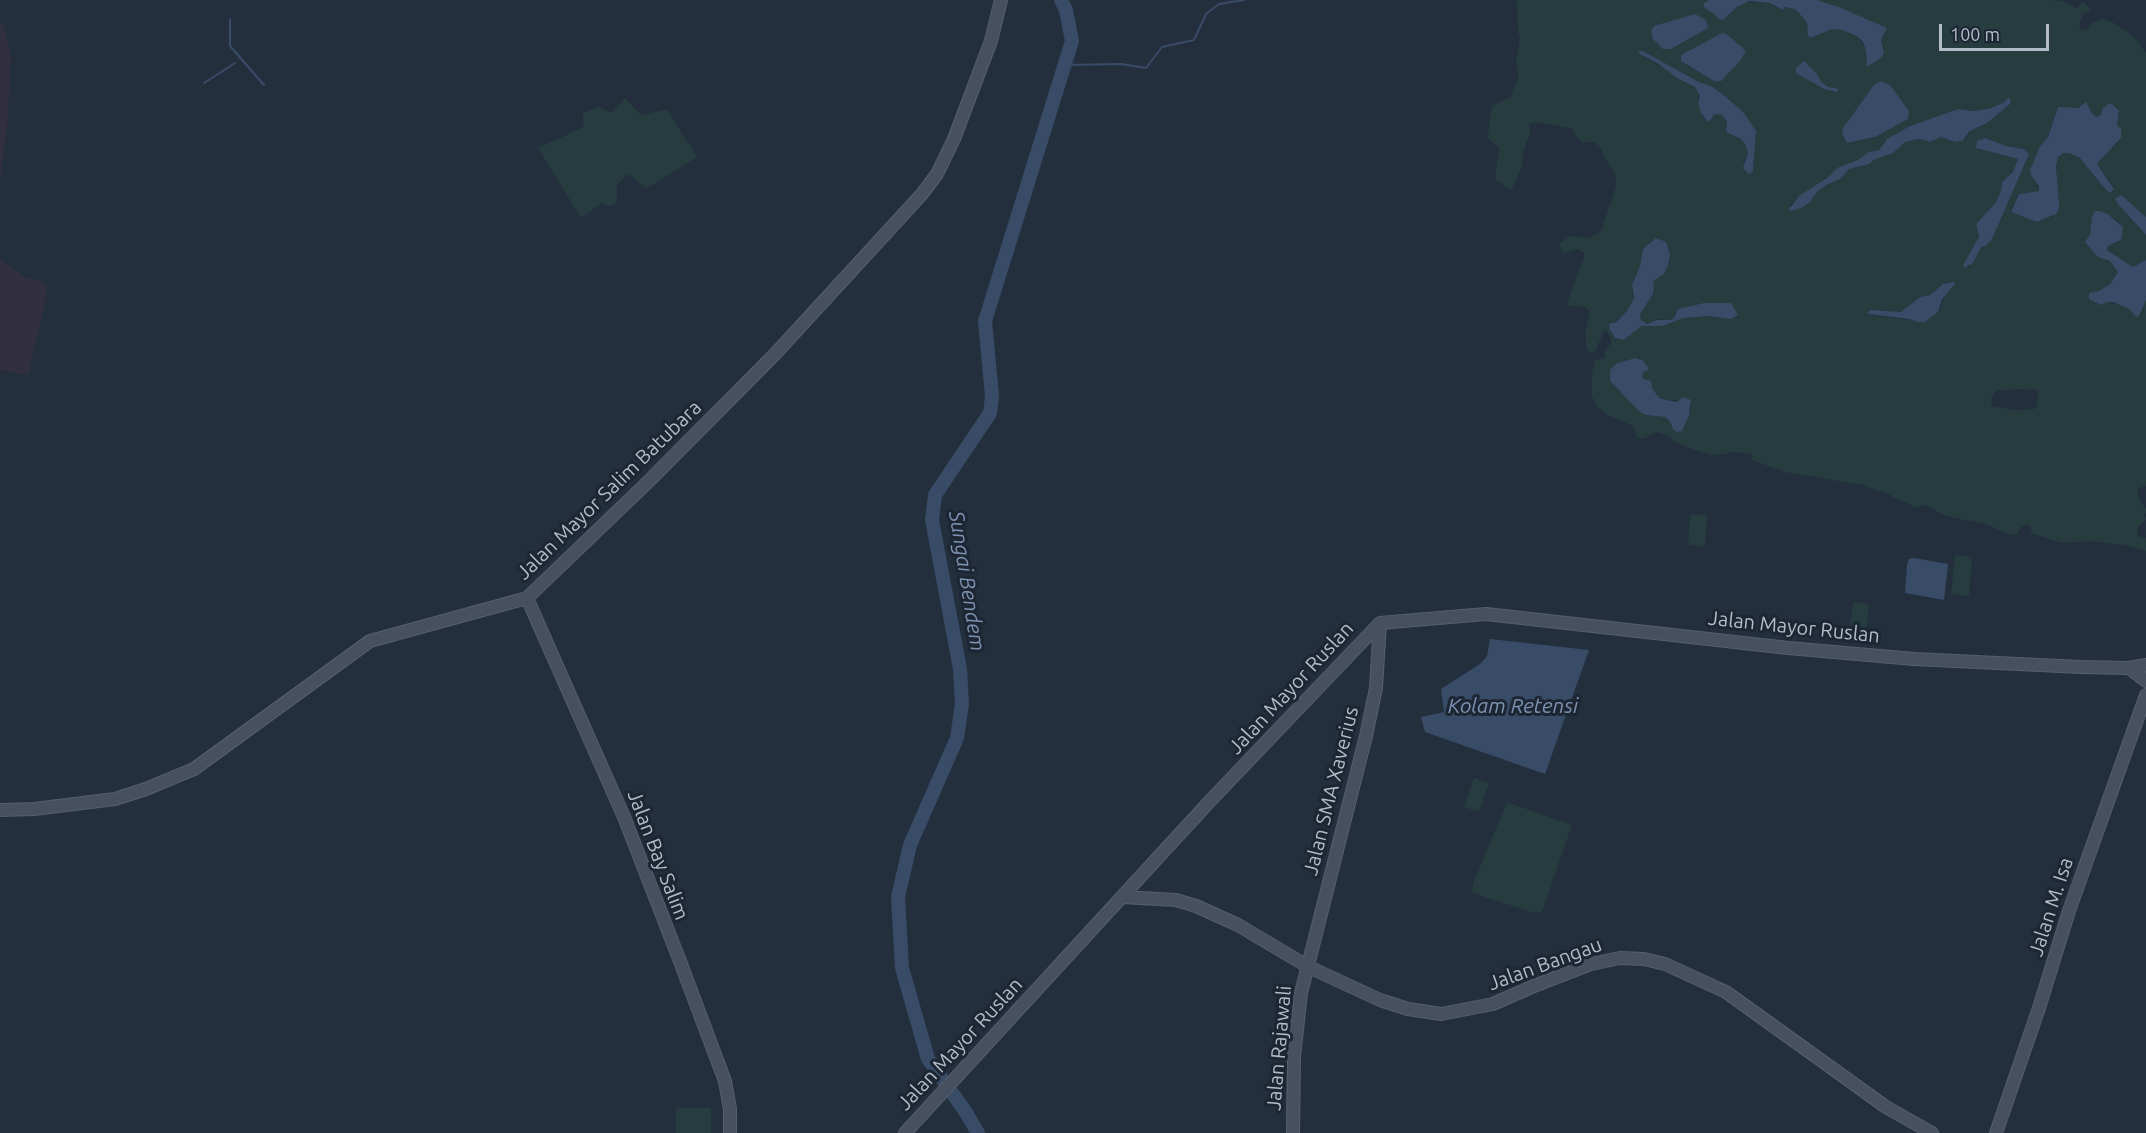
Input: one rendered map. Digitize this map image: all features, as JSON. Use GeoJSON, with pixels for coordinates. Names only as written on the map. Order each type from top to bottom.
{"type":"FeatureCollection","features":[{"type":"Feature","properties":{"kind":"street","name":"Jalan Mayor Salim Batubara"},"geometry":{"type":"LineString","coordinates":[[0,810],[116,799],[146,789],[194,769],[370,641],[527,598],[650,480],[776,353],[922,194],[937,174],[954,139],[992,41],[1001,0]]}},
{"type":"Feature","properties":{"kind":"street","name":"Jalan Bay Salim"},"geometry":{"type":"LineString","coordinates":[[527,598],[624,817],[681,964],[725,1081],[730,1109],[730,1133]]}},
{"type":"Feature","properties":{"kind":"street","name":"Jalan Mayor Ruslan"},"geometry":{"type":"LineString","coordinates":[[905,1133],[1209,802],[1380,623],[1486,614],[1788,648],[1914,659],[2129,668],[2146,664]]}},
{"type":"Feature","properties":{"kind":"street","name":"Jalan SMA Xaverius"},"geometry":{"type":"LineString","coordinates":[[1300,1007],[1374,697],[1380,623]]}},
{"type":"Feature","properties":{"kind":"street"},"geometry":{"type":"LineString","coordinates":[[2129,668],[2146,681]]}},
{"type":"Feature","properties":{"kind":"street","name":"Jalan M. Isa"},"geometry":{"type":"LineString","coordinates":[[1996,1133],[2039,1008],[2069,910],[2146,695]]}},
{"type":"Feature","properties":{"kind":"street","name":"Jalan Bangau"},"geometry":{"type":"LineString","coordinates":[[1123,897],[1176,900],[1196,906],[1238,925],[1380,1000],[1408,1009],[1441,1014],[1493,1004],[1591,964],[1620,958],[1644,959],[1665,964],[1726,992],[1862,1091],[1932,1133]]}},
{"type":"Feature","properties":{"kind":"street","name":"Jalan Rajawali"},"geometry":{"type":"LineString","coordinates":[[1293,1133],[1294,1057],[1300,1007]]}},
{"type":"Feature","properties":{"kind":"shaded area"},"geometry":{"type":"Polygon","coordinates":[[[0,23],[4,27],[11,56],[7,128],[0,179],[0,23]]]}},
{"type":"Feature","properties":{"kind":"shaded area"},"geometry":{"type":"Polygon","coordinates":[[[0,259],[25,277],[47,284],[43,313],[28,375],[0,370],[0,259]]]}},
{"type":"Feature","properties":{"kind":"green space"},"geometry":{"type":"Polygon","coordinates":[[[1517,0],[1709,0],[1704,3],[1704,7],[1723,20],[1746,2],[1770,3],[1783,10],[1788,7],[1795,9],[1807,22],[1810,38],[1832,29],[1843,30],[1858,37],[1865,48],[1867,67],[1875,62],[1884,49],[1881,39],[1885,34],[1873,22],[1817,0],[2049,0],[2063,1],[2076,8],[2083,2],[2092,10],[2083,14],[2079,25],[2081,30],[2103,19],[2114,23],[2134,37],[2146,53],[2146,217],[2115,199],[2146,235],[2146,260],[2133,267],[2107,250],[2108,246],[2119,242],[2123,230],[2119,222],[2108,214],[2091,220],[2091,231],[2085,242],[2098,257],[2110,261],[2118,272],[2110,284],[2099,291],[2089,293],[2107,302],[2126,307],[2134,314],[2143,307],[2146,300],[2146,486],[2137,491],[2141,503],[2146,508],[2146,513],[2143,515],[2146,520],[2139,526],[2137,532],[2138,536],[2146,538],[2146,551],[2091,541],[2062,543],[2031,533],[2031,526],[2027,525],[2022,526],[2017,534],[2010,535],[1986,524],[1945,516],[1928,506],[1914,508],[1888,494],[1863,485],[1785,472],[1752,460],[1752,454],[1733,452],[1712,455],[1680,445],[1666,435],[1656,432],[1644,439],[1637,438],[1633,426],[1607,415],[1592,397],[1592,374],[1595,360],[1605,358],[1605,351],[1611,343],[1610,336],[1605,329],[1595,352],[1589,352],[1587,349],[1585,334],[1590,312],[1585,307],[1568,306],[1567,303],[1585,254],[1578,249],[1562,252],[1560,245],[1571,236],[1588,238],[1601,231],[1616,187],[1616,177],[1599,146],[1593,142],[1582,142],[1572,128],[1535,122],[1529,124],[1530,134],[1523,152],[1522,167],[1512,188],[1509,189],[1495,179],[1499,148],[1488,138],[1490,116],[1493,106],[1510,97],[1519,76],[1516,63],[1520,38],[1517,0]],[[1725,33],[1681,55],[1681,61],[1714,81],[1725,33]],[[1643,51],[1647,58],[1695,87],[1699,93],[1698,103],[1704,119],[1709,122],[1715,114],[1722,115],[1727,122],[1726,132],[1741,139],[1745,144],[1748,153],[1744,162],[1753,172],[1756,132],[1726,96],[1643,51]],[[1874,85],[1843,129],[1843,137],[1848,143],[1875,137],[1874,85]],[[2009,97],[2003,103],[1975,111],[1958,109],[1910,126],[1884,142],[1879,150],[1869,152],[1809,189],[1790,205],[1792,211],[1809,203],[1817,192],[1834,180],[1840,179],[1849,169],[1869,164],[1893,153],[1905,142],[1919,139],[1930,142],[1941,137],[1955,142],[1965,139],[1970,131],[1987,123],[2010,104],[2009,97]],[[2085,103],[2078,108],[2063,108],[2056,112],[2044,142],[2035,178],[2039,191],[2019,194],[2011,211],[2037,222],[2053,216],[2059,197],[2056,167],[2058,157],[2062,153],[2069,152],[2079,157],[2106,190],[2110,192],[2114,190],[2097,164],[2121,139],[2121,130],[2117,125],[2120,113],[2112,104],[2103,108],[2100,116],[2096,117],[2092,115],[2085,103]],[[1985,138],[1979,149],[2018,159],[2013,172],[2002,182],[1996,202],[1976,224],[1979,237],[1963,265],[1969,267],[2001,215],[2029,154],[2024,149],[2006,146],[1985,138]],[[1653,240],[1643,249],[1640,266],[1632,285],[1633,301],[1625,314],[1613,323],[1611,331],[1615,338],[1621,340],[1640,326],[1662,326],[1684,318],[1707,316],[1731,319],[1738,316],[1732,306],[1704,303],[1676,312],[1671,320],[1660,319],[1644,323],[1640,314],[1653,294],[1653,281],[1661,276],[1653,240]],[[1949,282],[1930,295],[1920,297],[1904,311],[1881,310],[1869,315],[1925,322],[1939,312],[1949,282]],[[1635,358],[1617,363],[1609,378],[1640,412],[1665,417],[1672,428],[1682,431],[1692,403],[1659,398],[1648,381],[1642,378],[1642,360],[1635,358]],[[2038,390],[1996,391],[1991,399],[1992,406],[2015,410],[2034,409],[2037,407],[2038,390]]]}},
{"type":"Feature","properties":{"kind":"green space"},"geometry":{"type":"Polygon","coordinates":[[[625,98],[641,115],[667,109],[697,157],[646,189],[629,174],[617,185],[617,201],[614,205],[606,206],[602,203],[581,218],[538,148],[584,127],[582,114],[599,106],[610,113],[625,98]]]}},
{"type":"Feature","properties":{"kind":"green space"},"geometry":{"type":"Polygon","coordinates":[[[1690,514],[1707,515],[1705,547],[1688,545],[1690,514]]]}},
{"type":"Feature","properties":{"kind":"green space"},"geometry":{"type":"Polygon","coordinates":[[[1955,555],[1972,557],[1969,596],[1951,594],[1955,555]]]}},
{"type":"Feature","properties":{"kind":"green space"},"geometry":{"type":"Polygon","coordinates":[[[1853,602],[1869,604],[1865,641],[1848,640],[1853,602]]]}},
{"type":"Feature","properties":{"kind":"green space"},"geometry":{"type":"Polygon","coordinates":[[[1474,778],[1489,783],[1479,812],[1464,807],[1474,778]]]}},
{"type":"Feature","properties":{"kind":"green space"},"geometry":{"type":"Polygon","coordinates":[[[1507,802],[1572,825],[1542,912],[1535,913],[1472,893],[1473,884],[1507,802]]]}},
{"type":"Feature","properties":{"kind":"green space"},"geometry":{"type":"Polygon","coordinates":[[[676,1108],[711,1108],[711,1133],[676,1133],[676,1108]]]}},
{"type":"Feature","properties":{"kind":"water"},"geometry":{"type":"Polygon","coordinates":[[[1709,0],[1817,0],[1887,28],[1881,40],[1884,52],[1881,58],[1867,67],[1866,51],[1863,42],[1858,37],[1843,30],[1832,29],[1810,38],[1807,22],[1795,9],[1785,7],[1783,10],[1770,3],[1749,1],[1737,7],[1723,20],[1704,7],[1704,3],[1709,0]]]}},
{"type":"Feature","properties":{"kind":"water"},"geometry":{"type":"Polygon","coordinates":[[[1695,14],[1706,20],[1708,28],[1671,49],[1663,49],[1653,39],[1651,31],[1654,26],[1695,14]]]}},
{"type":"Feature","properties":{"kind":"water"},"geometry":{"type":"Polygon","coordinates":[[[1722,33],[1746,51],[1721,81],[1714,81],[1681,61],[1681,55],[1722,33]]]}},
{"type":"Feature","properties":{"kind":"water"},"geometry":{"type":"Polygon","coordinates":[[[1638,51],[1643,51],[1699,82],[1711,86],[1744,113],[1756,131],[1753,171],[1749,174],[1743,168],[1748,153],[1745,144],[1741,139],[1726,132],[1727,122],[1722,115],[1715,114],[1709,122],[1706,120],[1701,113],[1698,103],[1700,96],[1695,87],[1677,78],[1638,51]]]}},
{"type":"Feature","properties":{"kind":"water"},"geometry":{"type":"Polygon","coordinates":[[[1804,61],[1817,74],[1821,82],[1828,87],[1839,89],[1837,92],[1824,89],[1796,73],[1796,68],[1804,61]]]}},
{"type":"Feature","properties":{"kind":"water"},"geometry":{"type":"Polygon","coordinates":[[[1880,81],[1890,85],[1909,111],[1908,119],[1875,137],[1847,143],[1842,134],[1843,128],[1874,85],[1880,81]]]}},
{"type":"Feature","properties":{"kind":"water"},"geometry":{"type":"Polygon","coordinates":[[[2009,97],[2010,104],[1987,123],[1970,131],[1962,141],[1955,142],[1941,137],[1930,142],[1919,139],[1905,142],[1893,153],[1869,164],[1849,169],[1840,179],[1817,192],[1809,203],[1801,208],[1791,211],[1789,209],[1800,195],[1827,178],[1839,167],[1858,160],[1869,152],[1879,150],[1887,139],[1910,126],[1958,109],[1974,111],[1988,109],[2003,103],[2009,97]]]}},
{"type":"Feature","properties":{"kind":"water"},"geometry":{"type":"Polygon","coordinates":[[[2086,102],[2096,117],[2100,116],[2103,108],[2108,104],[2112,104],[2119,111],[2117,125],[2121,128],[2121,138],[2097,164],[2114,189],[2110,193],[2106,190],[2079,157],[2063,153],[2058,157],[2056,167],[2059,208],[2056,214],[2037,222],[2011,212],[2019,194],[2039,191],[2039,186],[2030,170],[2040,147],[2048,137],[2058,107],[2078,108],[2086,102]]]}},
{"type":"Feature","properties":{"kind":"water"},"geometry":{"type":"Polygon","coordinates":[[[1985,138],[2006,146],[2024,149],[2029,154],[1992,239],[1986,246],[1981,247],[1973,263],[1964,268],[1963,265],[1979,237],[1976,224],[1996,202],[2002,182],[2013,172],[2018,159],[1976,148],[1977,141],[1985,138]]]}},
{"type":"Feature","properties":{"kind":"water"},"geometry":{"type":"Polygon","coordinates":[[[2121,195],[2146,217],[2146,235],[2118,204],[2115,199],[2121,195]]]}},
{"type":"Feature","properties":{"kind":"water"},"geometry":{"type":"Polygon","coordinates":[[[2095,211],[2108,214],[2123,227],[2121,240],[2108,246],[2107,250],[2133,267],[2146,260],[2146,300],[2139,316],[2136,317],[2129,309],[2113,302],[2101,305],[2089,299],[2089,293],[2099,291],[2110,284],[2118,272],[2110,261],[2098,257],[2085,242],[2090,234],[2095,211]]]}},
{"type":"Feature","properties":{"kind":"water"},"geometry":{"type":"Polygon","coordinates":[[[1656,238],[1666,242],[1670,255],[1664,274],[1653,281],[1653,294],[1640,314],[1641,320],[1647,324],[1657,320],[1671,320],[1678,309],[1704,303],[1731,303],[1738,315],[1731,319],[1707,316],[1684,318],[1662,326],[1641,326],[1624,340],[1615,338],[1609,324],[1616,322],[1627,311],[1634,298],[1632,285],[1640,266],[1643,249],[1656,238]]]}},
{"type":"Feature","properties":{"kind":"water"},"geometry":{"type":"Polygon","coordinates":[[[1954,282],[1955,284],[1942,299],[1938,312],[1925,322],[1867,314],[1870,310],[1901,312],[1920,297],[1930,295],[1943,284],[1954,282]]]}},
{"type":"Feature","properties":{"kind":"water"},"geometry":{"type":"Polygon","coordinates":[[[1635,358],[1642,360],[1649,369],[1643,372],[1642,378],[1651,381],[1652,388],[1659,398],[1676,402],[1684,397],[1691,400],[1689,416],[1682,431],[1677,432],[1673,429],[1665,417],[1640,412],[1610,381],[1610,370],[1617,363],[1635,358]]]}},
{"type":"Feature","properties":{"kind":"water"},"geometry":{"type":"Polygon","coordinates":[[[1909,559],[1948,564],[1944,600],[1905,593],[1907,565],[1909,559]]]}},
{"type":"Feature","properties":{"kind":"water","name":"Kolam Retensi"},"geometry":{"type":"Polygon","coordinates":[[[1490,639],[1589,650],[1545,774],[1425,732],[1421,717],[1444,712],[1441,689],[1480,664],[1487,656],[1490,639]]]}},
{"type":"Feature","properties":{"kind":"waterway","name":"Sungai Bendem"},"geometry":{"type":"LineString","coordinates":[[978,1133],[928,1059],[902,968],[898,897],[910,845],[957,738],[962,704],[960,669],[932,520],[935,495],[990,413],[992,396],[985,321],[1072,41],[1066,10],[1061,0]]}},
{"type":"Feature","properties":{"kind":"waterway"},"geometry":{"type":"LineString","coordinates":[[1064,65],[1121,64],[1146,68],[1162,47],[1194,40],[1206,14],[1219,4],[1244,0]]}},
{"type":"Feature","properties":{"kind":"waterway"},"geometry":{"type":"LineString","coordinates":[[230,19],[230,46],[264,85]]}},
{"type":"Feature","properties":{"kind":"waterway"},"geometry":{"type":"LineString","coordinates":[[204,83],[235,63]]}}]}
